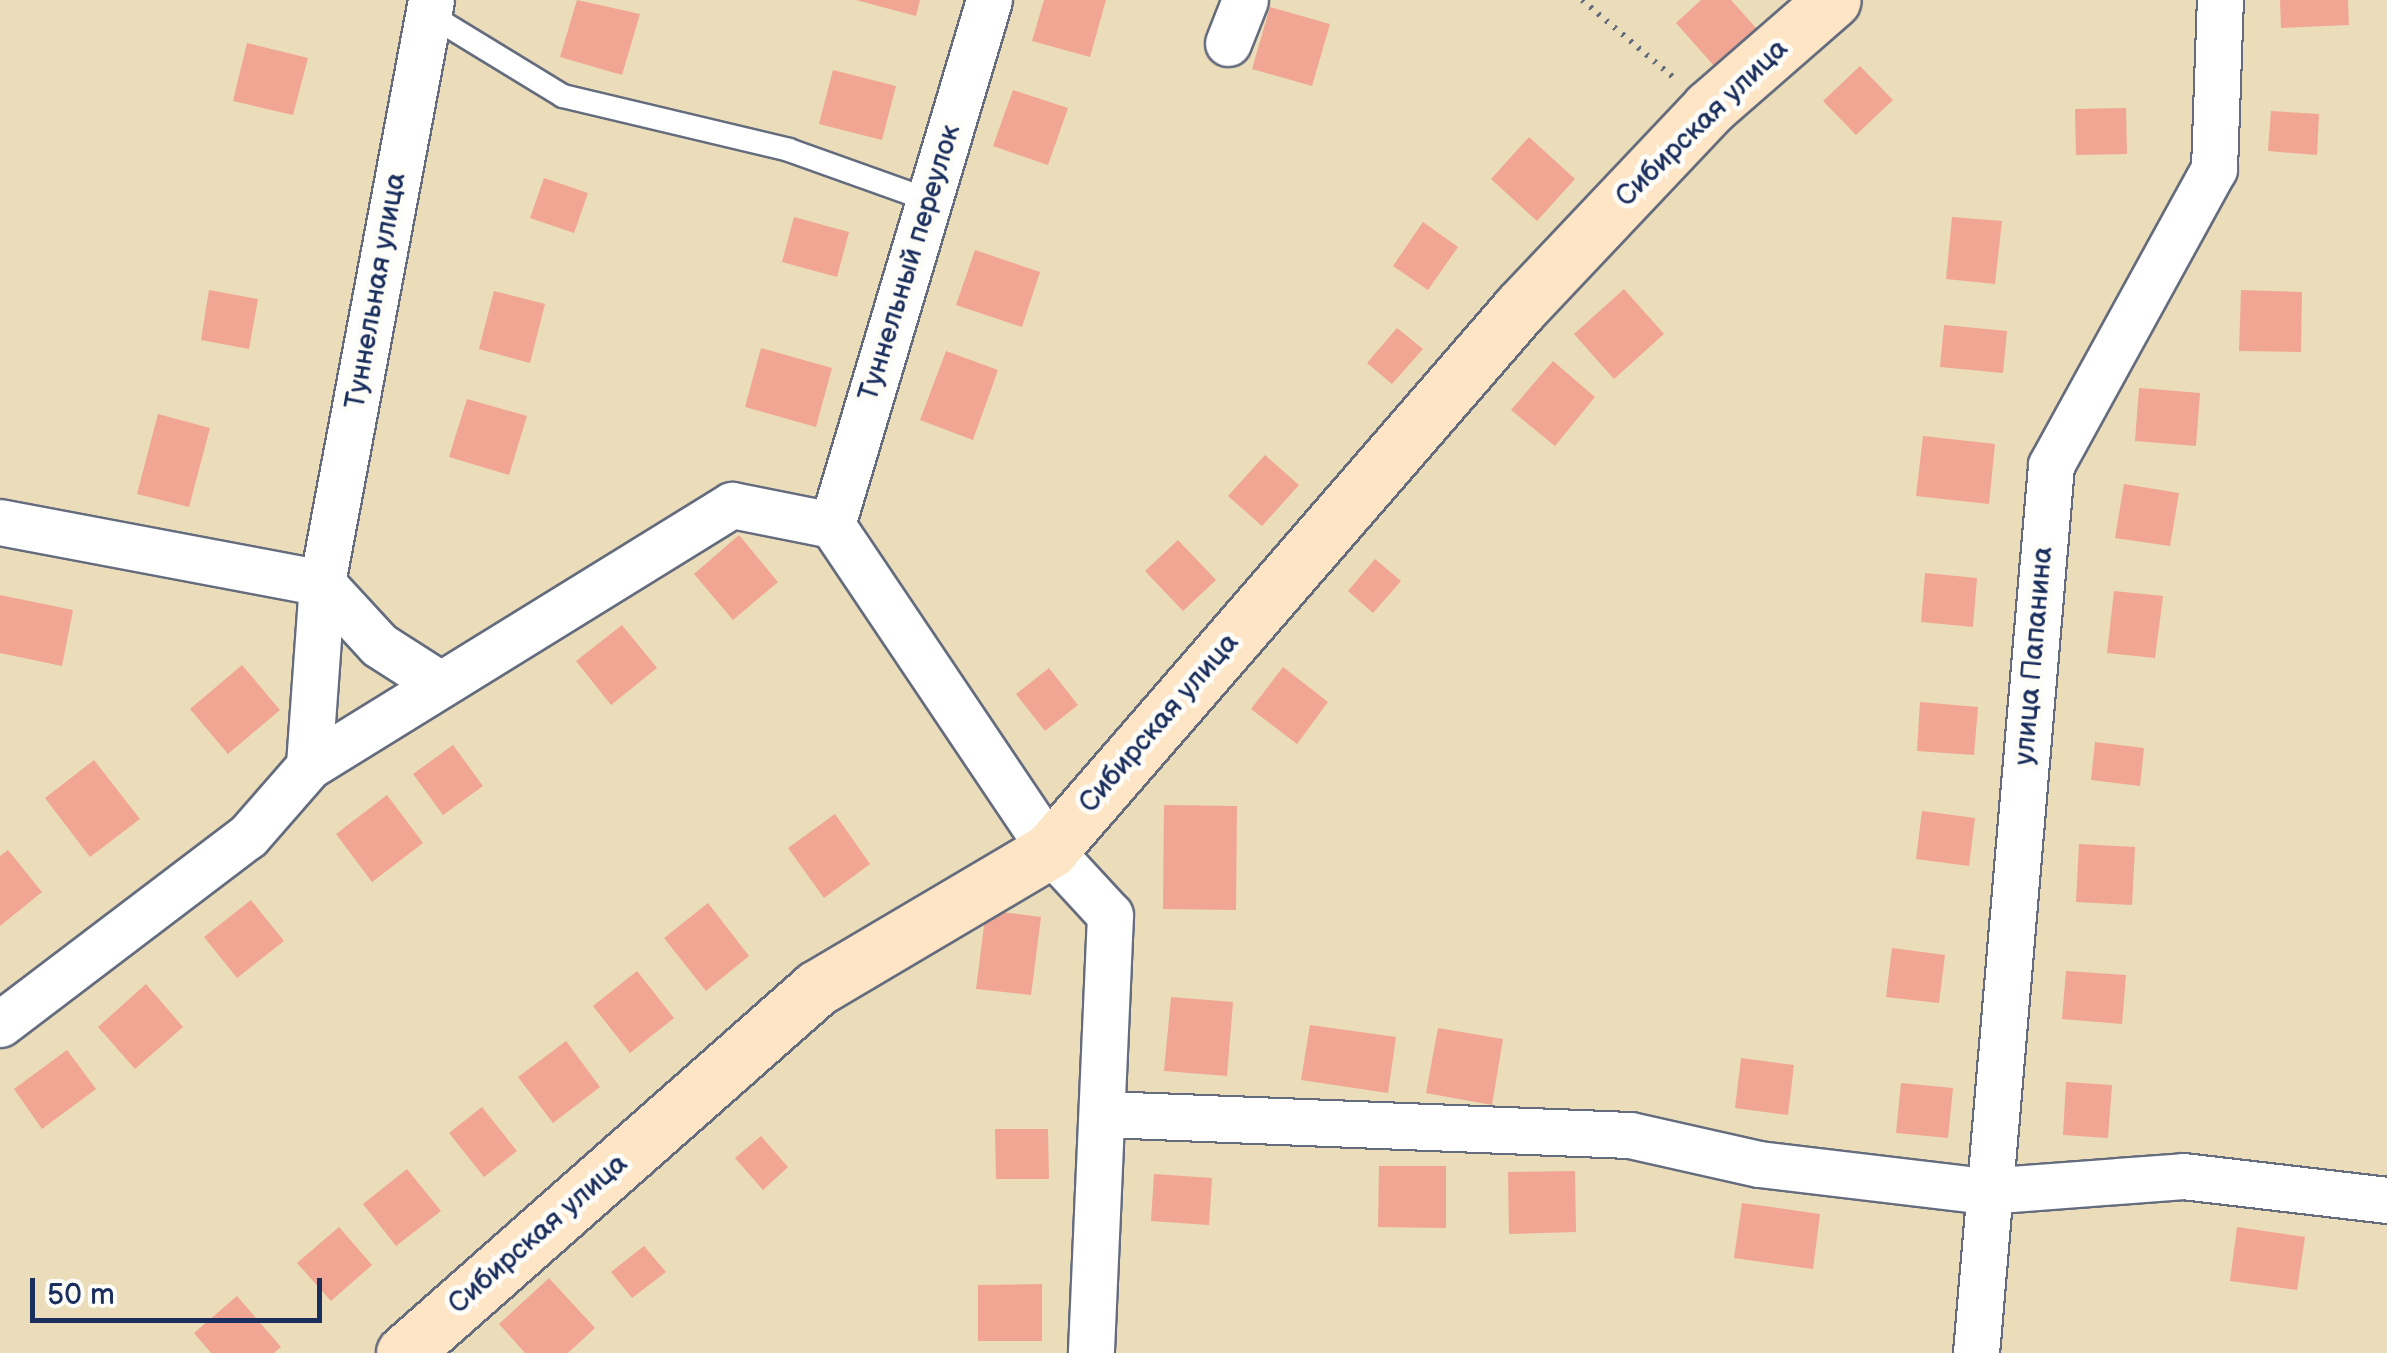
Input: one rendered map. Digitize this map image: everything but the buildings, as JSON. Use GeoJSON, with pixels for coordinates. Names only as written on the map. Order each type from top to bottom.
{"type":"FeatureCollection","features":[{"type":"Feature","properties":{"kind":"street","name":"Туннельный переулок"},"geometry":{"type":"LineString","coordinates":[[832,525],[989,0]]}},
{"type":"Feature","properties":{"kind":"street"},"geometry":{"type":"LineString","coordinates":[[1228,42],[1245,0]]}},
{"type":"Feature","properties":{"kind":"street","name":"Сибирская улица"},"geometry":{"type":"LineString","coordinates":[[404,1353],[817,988],[1050,850],[1521,307],[1710,108],[1833,0]]}},
{"type":"Feature","properties":{"kind":"street","name":"улица Папанина"},"geometry":{"type":"LineString","coordinates":[[1976,1353],[1986,1192],[2051,465],[2214,169],[2220,0]]}},
{"type":"Feature","properties":{"kind":"street","name":"Туннельная улица"},"geometry":{"type":"LineString","coordinates":[[309,766],[322,583],[429,6]]}},
{"type":"Feature","properties":{"kind":"street"},"geometry":{"type":"LineString","coordinates":[[0,1024],[248,836],[309,766],[732,505],[832,525],[1050,850],[1110,915],[1091,1353]]}},
{"type":"Feature","properties":{"kind":"street"},"geometry":{"type":"LineString","coordinates":[[0,522],[322,583],[379,645],[440,684]]}},
{"type":"Feature","properties":{"kind":"street"},"geometry":{"type":"LineString","coordinates":[[1104,1114],[1630,1136],[1759,1164],[1986,1192],[2184,1176],[2387,1200]]}},
{"type":"Feature","properties":{"kind":"lane"},"geometry":{"type":"LineString","coordinates":[[429,6],[563,96],[789,150],[929,200]]}},
{"type":"Feature","properties":{"kind":"path"},"geometry":{"type":"LineString","coordinates":[[1582,0],[1710,108]]}}]}
